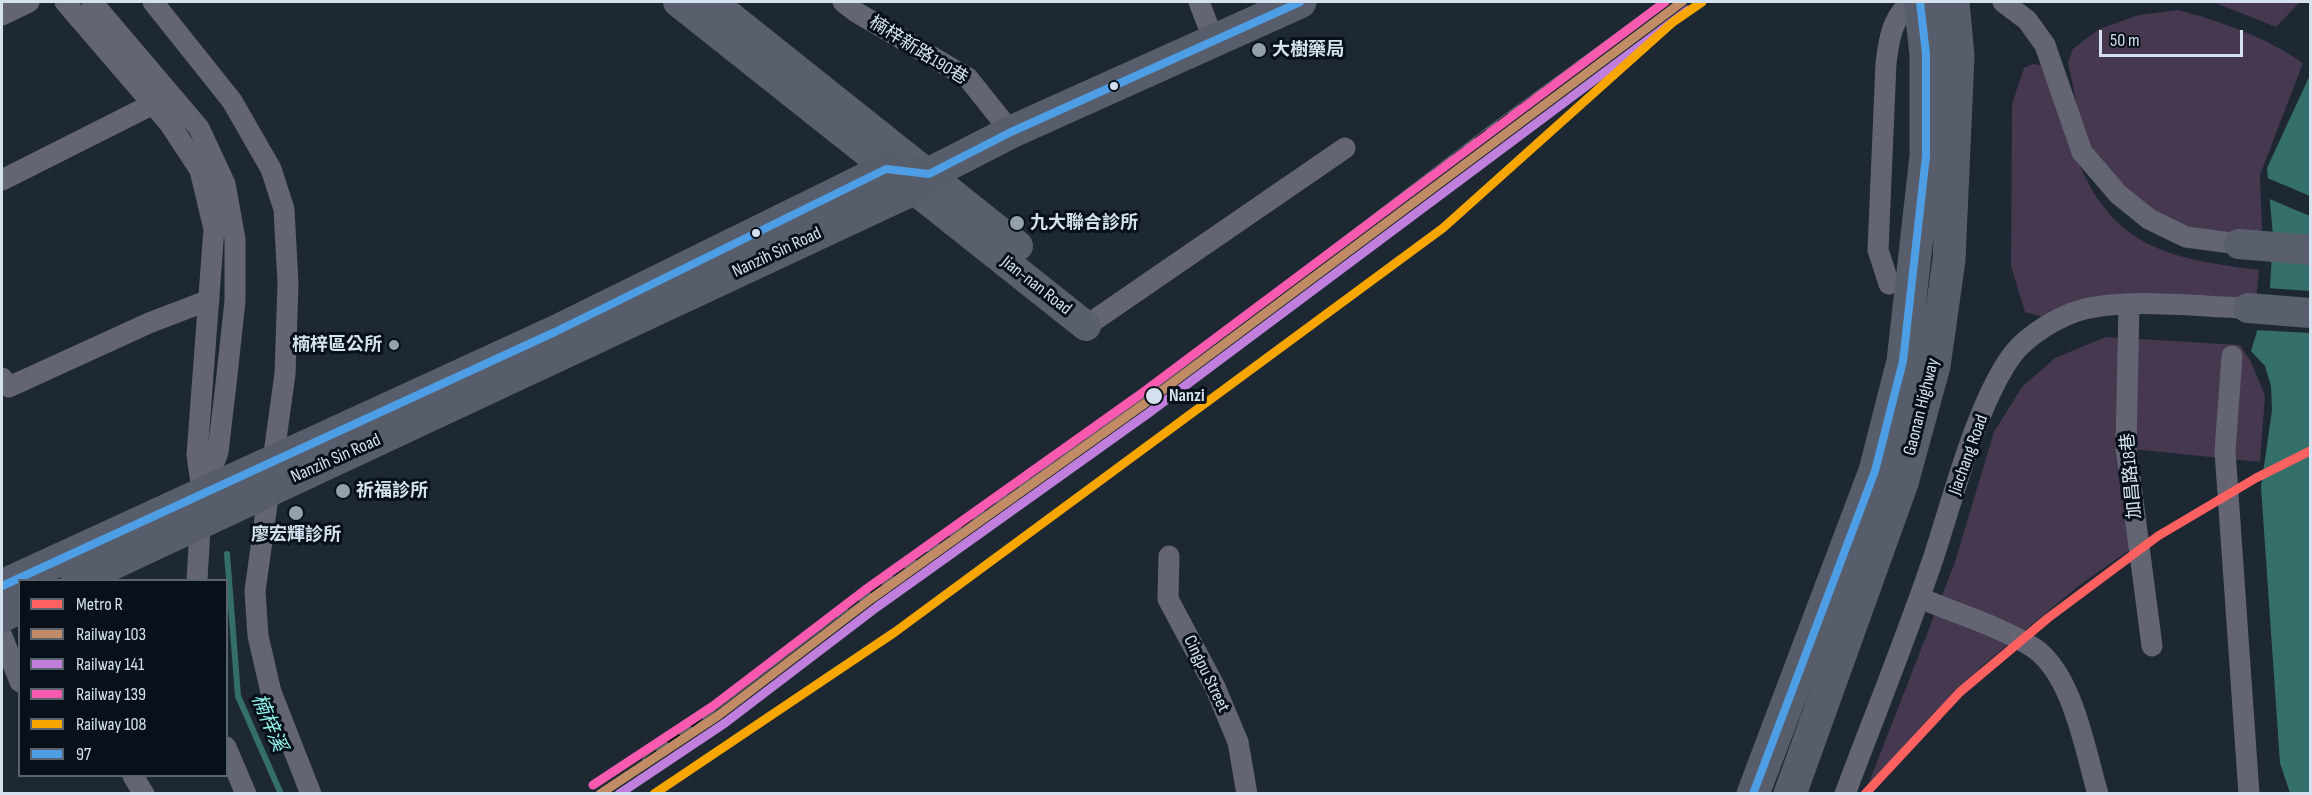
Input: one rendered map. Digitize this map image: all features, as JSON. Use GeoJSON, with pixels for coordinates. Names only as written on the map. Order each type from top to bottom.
{"type":"FeatureCollection","features":[{"type":"Feature","properties":{"kind":"main road","name":"Nanzih Sin Road"},"geometry":{"type":"LineString","coordinates":[[260,480],[564,354],[921,181],[1011,132],[1300,2]]}},
{"type":"Feature","properties":{"kind":"main road","name":"Gaonan Highway"},"geometry":{"type":"LineString","coordinates":[[1753,794],[1875,471],[1903,361],[1926,156],[1926,54],[1920,2]]}},
{"type":"Feature","properties":{"kind":"main road","name":"Gaonan Highway"},"geometry":{"type":"LineString","coordinates":[[1790,794],[1902,483],[1934,366],[1949,260],[1958,56],[1953,2]]}},
{"type":"Feature","properties":{"kind":"main road"},"geometry":{"type":"LineString","coordinates":[[886,169],[921,181]]}},
{"type":"Feature","properties":{"kind":"main road","name":"Nanzih Sin Road"},"geometry":{"type":"LineString","coordinates":[[260,480],[886,169]]}},
{"type":"Feature","properties":{"kind":"main road"},"geometry":{"type":"LineString","coordinates":[[79,579],[205,507],[260,480]]}},
{"type":"Feature","properties":{"kind":"main road"},"geometry":{"type":"LineString","coordinates":[[20,579],[205,507]]}},
{"type":"Feature","properties":{"kind":"main road"},"geometry":{"type":"LineString","coordinates":[[2,586],[18,580]]}},
{"type":"Feature","properties":{"kind":"main road"},"geometry":{"type":"LineString","coordinates":[[2,616],[18,608]]}},
{"type":"Feature","properties":{"kind":"street"},"geometry":{"type":"LineString","coordinates":[[2,15],[29,2]]}},
{"type":"Feature","properties":{"kind":"street"},"geometry":{"type":"LineString","coordinates":[[65,2],[169,123],[200,170],[214,229],[197,455],[205,507]]}},
{"type":"Feature","properties":{"kind":"street"},"geometry":{"type":"LineString","coordinates":[[92,2],[199,128],[225,184],[235,239],[235,301],[218,452],[205,507],[197,579]]}},
{"type":"Feature","properties":{"kind":"street"},"geometry":{"type":"LineString","coordinates":[[153,2],[232,101],[262,152],[284,209],[288,284],[285,374],[260,480],[255,591],[258,636],[271,692],[311,794]]}},
{"type":"Feature","properties":{"kind":"street"},"geometry":{"type":"LineString","coordinates":[[678,2],[886,169]]}},
{"type":"Feature","properties":{"kind":"street","name":"Jian-nan Road"},"geometry":{"type":"LineString","coordinates":[[711,2],[921,181],[1073,291],[1086,326]]}},
{"type":"Feature","properties":{"kind":"street","name":"楠梓新路190巷"},"geometry":{"type":"LineString","coordinates":[[843,2],[968,78],[1011,132]]}},
{"type":"Feature","properties":{"kind":"street"},"geometry":{"type":"LineString","coordinates":[[1199,2],[1214,41]]}},
{"type":"Feature","properties":{"kind":"street"},"geometry":{"type":"LineString","coordinates":[[1889,284],[1878,250],[1886,63],[1890,35],[1896,18],[1911,2]]}},
{"type":"Feature","properties":{"kind":"street"},"geometry":{"type":"LineString","coordinates":[[2004,2],[2027,20],[2045,45],[2082,152],[2118,194],[2149,219],[2186,237],[2310,250]]}},
{"type":"Feature","properties":{"kind":"street"},"geometry":{"type":"LineString","coordinates":[[2,180],[153,104]]}},
{"type":"Feature","properties":{"kind":"street"},"geometry":{"type":"LineString","coordinates":[[1086,326],[1345,148]]}},
{"type":"Feature","properties":{"kind":"street"},"geometry":{"type":"LineString","coordinates":[[2,378],[9,387],[150,323],[209,300]]}},
{"type":"Feature","properties":{"kind":"street","name":"Jiachang Road"},"geometry":{"type":"LineString","coordinates":[[1845,794],[1920,598],[1973,438],[2007,362],[2015,351],[2038,333],[2071,313],[2086,308],[2129,305],[2248,308]]}},
{"type":"Feature","properties":{"kind":"street","name":"加昌路18巷"},"geometry":{"type":"LineString","coordinates":[[2129,305],[2126,447],[2152,646]]}},
{"type":"Feature","properties":{"kind":"street"},"geometry":{"type":"LineString","coordinates":[[2248,308],[2310,313]]}},
{"type":"Feature","properties":{"kind":"street"},"geometry":{"type":"LineString","coordinates":[[2232,356],[2225,451],[2249,794]]}},
{"type":"Feature","properties":{"kind":"street","name":"Cingpu Street"},"geometry":{"type":"LineString","coordinates":[[1168,556],[1168,599],[1215,687],[1238,742],[1247,794]]}},
{"type":"Feature","properties":{"kind":"street"},"geometry":{"type":"LineString","coordinates":[[1920,598],[2034,649],[2050,664],[2073,707],[2098,794]]}},
{"type":"Feature","properties":{"kind":"street"},"geometry":{"type":"LineString","coordinates":[[2,636],[18,677]]}},
{"type":"Feature","properties":{"kind":"street"},"geometry":{"type":"LineString","coordinates":[[228,752],[246,794]]}},
{"type":"Feature","properties":{"kind":"street"},"geometry":{"type":"LineString","coordinates":[[134,777],[144,794]]}},
{"type":"Feature","properties":{"kind":"shaded area"},"geometry":{"type":"Polygon","coordinates":[[[2213,2],[2300,2],[2276,27],[2213,2]]]}},
{"type":"Feature","properties":{"kind":"shaded area"},"geometry":{"type":"Polygon","coordinates":[[[2178,10],[2243,31],[2274,45],[2303,63],[2260,175],[2262,230],[2253,239],[2183,230],[2123,190],[2093,156],[2081,126],[2068,62],[2073,49],[2099,29],[2139,15],[2178,10]]]}},
{"type":"Feature","properties":{"kind":"shaded area"},"geometry":{"type":"Polygon","coordinates":[[[2033,64],[2044,66],[2080,166],[2095,194],[2112,217],[2131,233],[2152,246],[2176,255],[2259,270],[2256,301],[2043,317],[2025,312],[2011,266],[2012,104],[2024,68],[2033,64]]]}},
{"type":"Feature","properties":{"kind":"shaded area"},"geometry":{"type":"Polygon","coordinates":[[[2310,75],[2310,793],[2290,793],[2280,763],[2261,487],[2272,410],[2271,386],[2265,366],[2251,351],[2270,288],[2273,236],[2267,168],[2310,75]]]}},
{"type":"Feature","properties":{"kind":"shaded area"},"geometry":{"type":"Polygon","coordinates":[[[2106,337],[2240,345],[2251,362],[2265,396],[2260,462],[2122,448],[2135,546],[2077,587],[1981,667],[1868,785],[1955,562],[1994,432],[2022,387],[2055,358],[2106,337]]]}},
{"type":"Feature","properties":{"kind":"pier"},"geometry":{"type":"Polygon","coordinates":[[[2265,177],[2310,196],[2310,216],[2267,198],[2265,177]]]}},
{"type":"Feature","properties":{"kind":"pier"},"geometry":{"type":"Polygon","coordinates":[[[2267,288],[2310,291],[2310,333],[2255,330],[2267,288]]]}},
{"type":"Feature","properties":{"kind":"waterway","name":"楠梓溪"},"geometry":{"type":"LineString","coordinates":[[227,554],[238,696],[281,794]]}},
{"type":"Feature","properties":{"kind":"railway"},"geometry":{"type":"LineString","coordinates":[[646,760],[824,624],[1144,394],[1490,129],[1664,2]]}},
{"type":"Feature","properties":{"kind":"metro line","name":"R"},"geometry":{"type":"LineString","coordinates":[[1865,794],[1960,692],[2048,618],[2158,536],[2256,478],[2310,451]]}},
{"type":"Feature","properties":{"kind":"rail line","name":"139"},"geometry":{"type":"LineString","coordinates":[[593,785],[713,706],[865,590],[1138,396],[1665,2]]}},
{"type":"Feature","properties":{"kind":"rail line","name":"103"},"geometry":{"type":"LineString","coordinates":[[600,794],[719,715],[871,599],[1144,404],[1682,2]]}},
{"type":"Feature","properties":{"kind":"rail line","name":"108"},"geometry":{"type":"LineString","coordinates":[[654,794],[895,632],[1443,228],[1673,22],[1702,2]]}},
{"type":"Feature","properties":{"kind":"rail line","name":"141"},"geometry":{"type":"LineString","coordinates":[[619,794],[725,723],[877,607],[1150,412],[1688,10]]}},
{"type":"Feature","properties":{"kind":"transit line","name":"97"},"geometry":{"type":"LineString","coordinates":[[2,586],[555,332],[886,169],[929,174],[1011,132],[1300,2]]}},
{"type":"Feature","properties":{"kind":"transit line","name":"97"},"geometry":{"type":"LineString","coordinates":[[1753,794],[1875,471],[1903,361],[1926,156],[1926,54],[1920,2]]}},
{"type":"Feature","properties":{"kind":"place","name":"大樹藥局"},"geometry":{"type":"Point","coordinates":[1259,50]}},
{"type":"Feature","properties":{"kind":"place","name":"九大聯合診所"},"geometry":{"type":"Point","coordinates":[1017,223]}},
{"type":"Feature","properties":{"kind":"place","name":"楠梓區公所"},"geometry":{"type":"Point","coordinates":[394,345]}},
{"type":"Feature","properties":{"kind":"place","name":"Nanzi"},"geometry":{"type":"Point","coordinates":[1154,396]}},
{"type":"Feature","properties":{"kind":"place","name":"祈福診所"},"geometry":{"type":"Point","coordinates":[343,491]}},
{"type":"Feature","properties":{"kind":"place","name":"廖宏輝診所"},"geometry":{"type":"Point","coordinates":[296,513]}}]}
